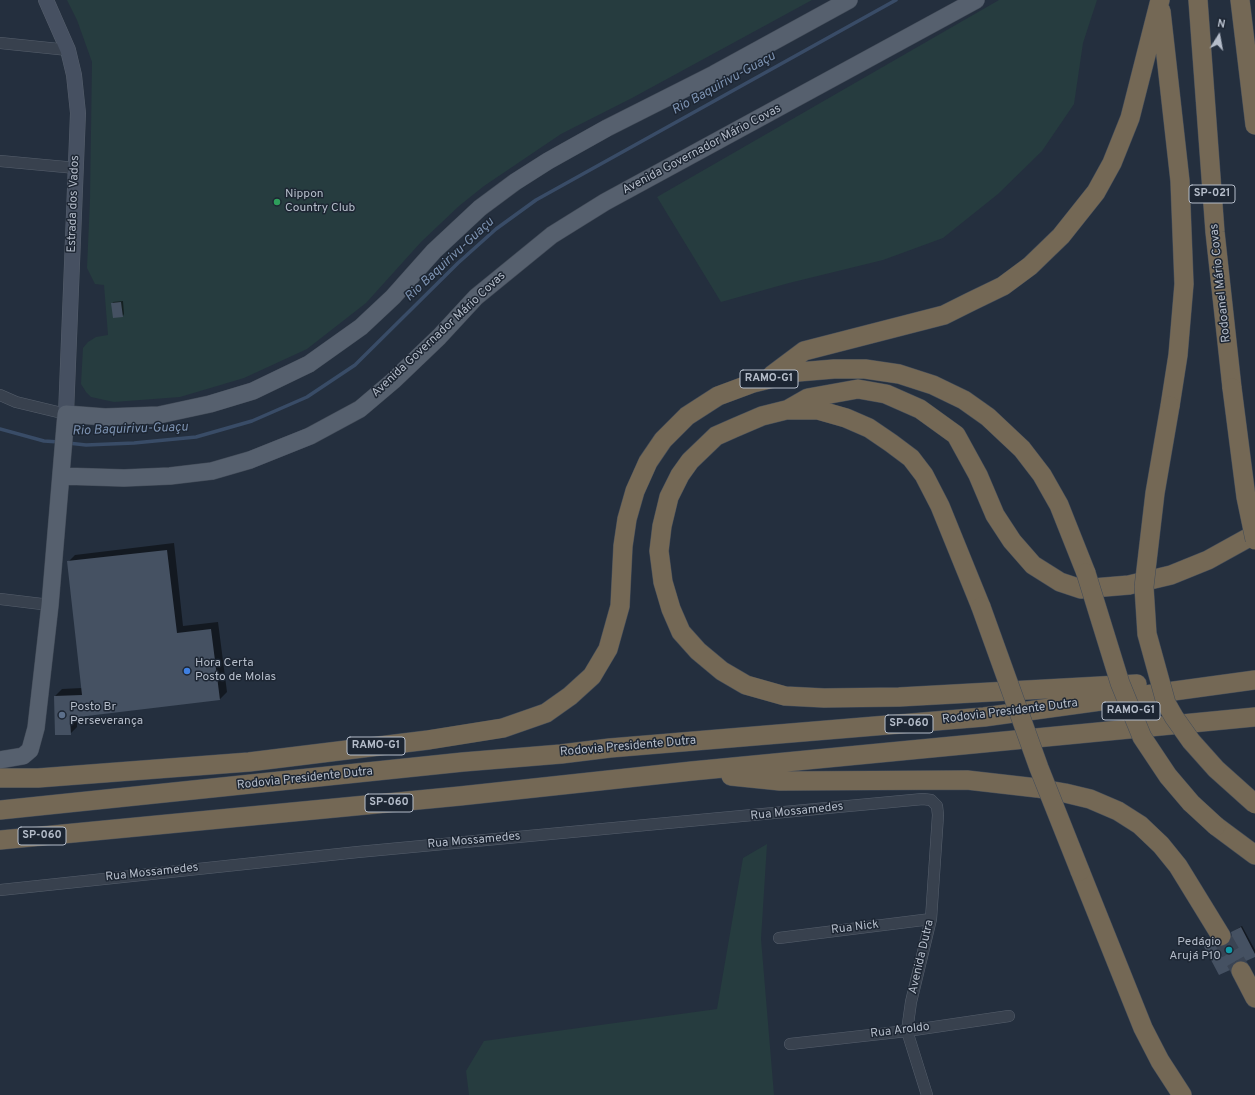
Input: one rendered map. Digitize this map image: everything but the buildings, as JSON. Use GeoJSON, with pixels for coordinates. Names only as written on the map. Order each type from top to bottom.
{"type":"FeatureCollection","features":[{"type":"Feature","properties":{"kind":"highway"},"geometry":{"type":"LineString","coordinates":[[766,380],[804,351],[944,315],[1003,286],[1030,266],[1061,236],[1096,192],[1112,163],[1130,118],[1160,0]]}},
{"type":"Feature","properties":{"kind":"highway"},"geometry":{"type":"LineString","coordinates":[[1160,0],[1180,181],[1184,284],[1178,355],[1155,493],[1144,587],[1147,634],[1166,703],[1174,717],[1191,741],[1216,769],[1255,804]]}},
{"type":"Feature","properties":{"kind":"highway","name":"Rodoanel Mário Covas"},"geometry":{"type":"LineString","coordinates":[[1198,0],[1215,232],[1232,388],[1246,497],[1255,540]]}},
{"type":"Feature","properties":{"kind":"highway"},"geometry":{"type":"LineString","coordinates":[[1240,0],[1255,125]]}},
{"type":"Feature","properties":{"kind":"highway","name":"RAMO-G1"},"geometry":{"type":"LineString","coordinates":[[0,778],[38,778],[249,762],[428,740],[503,728],[546,713],[570,696],[592,676],[608,649],[620,606],[623,546],[627,519],[635,491],[648,462],[663,440],[687,416],[718,396],[753,383],[798,372],[834,369],[865,369],[899,374],[933,384],[964,400],[988,417],[1022,449],[1042,475],[1059,505],[1086,573],[1120,683],[1142,737],[1168,776],[1191,803],[1216,826],[1255,855]]}},
{"type":"Feature","properties":{"kind":"highway"},"geometry":{"type":"LineString","coordinates":[[786,410],[808,398],[858,389],[886,394],[920,409],[956,435],[978,475],[995,515],[1012,541],[1033,565],[1060,582],[1081,589],[1129,585],[1172,575],[1208,560],[1255,534]]}},
{"type":"Feature","properties":{"kind":"highway"},"geometry":{"type":"LineString","coordinates":[[1182,1095],[1160,1061],[1143,1028],[1080,872],[1037,761],[981,607],[940,506],[924,475],[911,458],[870,428],[846,418],[818,410],[786,410],[762,416],[716,436],[690,461],[680,475],[669,497],[662,526],[659,551],[663,582],[671,609],[681,632],[698,651],[722,671],[746,685],[785,696],[824,698],[899,697],[1174,682],[1255,680]]}},
{"type":"Feature","properties":{"kind":"highway","name":"Rodovia Presidente Dutra"},"geometry":{"type":"LineString","coordinates":[[0,810],[610,748],[984,717],[1255,680]]}},
{"type":"Feature","properties":{"kind":"highway","name":"SP-060"},"geometry":{"type":"LineString","coordinates":[[0,840],[444,798],[692,772],[1255,717]]}},
{"type":"Feature","properties":{"kind":"highway"},"geometry":{"type":"LineString","coordinates":[[692,772],[780,781],[981,781],[1065,792],[1090,799],[1118,811],[1140,825],[1161,845],[1178,866],[1221,936]]}},
{"type":"Feature","properties":{"kind":"highway"},"geometry":{"type":"LineString","coordinates":[[0,850],[52,847],[84,832]]}},
{"type":"Feature","properties":{"kind":"highway"},"geometry":{"type":"LineString","coordinates":[[1241,971],[1255,998]]}},
{"type":"Feature","properties":{"kind":"main road"},"geometry":{"type":"LineString","coordinates":[[0,760],[23,756],[30,750],[36,728],[50,605],[66,414],[105,417],[159,415],[210,404],[253,391],[309,364],[361,327],[393,296],[434,251],[480,208],[515,182],[548,160],[607,128],[714,74],[849,0]]}},
{"type":"Feature","properties":{"kind":"main road","name":"Avenida Governador Mário Covas"},"geometry":{"type":"LineString","coordinates":[[62,468],[124,478],[170,476],[212,471],[250,460],[310,436],[360,409],[393,381],[439,337],[476,297],[552,235],[605,202],[976,0]]}},
{"type":"Feature","properties":{"kind":"street","name":"Estrada dos Vados"},"geometry":{"type":"LineString","coordinates":[[46,0],[68,50],[74,75],[78,113],[66,414]]}},
{"type":"Feature","properties":{"kind":"street"},"geometry":{"type":"LineString","coordinates":[[0,43],[68,50]]}},
{"type":"Feature","properties":{"kind":"street"},"geometry":{"type":"LineString","coordinates":[[0,161],[76,168]]}},
{"type":"Feature","properties":{"kind":"street"},"geometry":{"type":"LineString","coordinates":[[0,395],[16,402],[66,414]]}},
{"type":"Feature","properties":{"kind":"street"},"geometry":{"type":"LineString","coordinates":[[0,599],[50,605]]}},
{"type":"Feature","properties":{"kind":"street","name":"Rua Mossamedes"},"geometry":{"type":"LineString","coordinates":[[0,890],[350,853],[923,799],[931,800],[937,806],[938,815]]}},
{"type":"Feature","properties":{"kind":"street","name":"Avenida Dutra"},"geometry":{"type":"LineString","coordinates":[[927,1095],[908,1031],[911,1002],[932,919],[938,815]]}},
{"type":"Feature","properties":{"kind":"street","name":"Rua Nick"},"geometry":{"type":"LineString","coordinates":[[779,938],[932,919]]}},
{"type":"Feature","properties":{"kind":"street","name":"Rua Aroldo"},"geometry":{"type":"LineString","coordinates":[[790,1044],[908,1031],[1009,1016]]}},
{"type":"Feature","properties":{"kind":"green space","name":"Nippon Country Club"},"geometry":{"type":"Polygon","coordinates":[[[67,0],[812,0],[632,98],[561,134],[484,186],[459,206],[421,242],[366,303],[307,349],[244,378],[180,397],[114,402],[91,397],[81,384],[83,348],[88,342],[96,337],[108,335],[104,285],[95,284],[87,268],[90,199],[92,62],[77,20],[67,0]]]}},
{"type":"Feature","properties":{"kind":"green space"},"geometry":{"type":"Polygon","coordinates":[[[999,0],[1097,0],[1083,43],[1074,104],[1042,151],[998,194],[943,238],[883,260],[789,283],[721,302],[657,197],[999,0]]]}},
{"type":"Feature","properties":{"kind":"green space"},"geometry":{"type":"Polygon","coordinates":[[[767,844],[761,939],[774,1095],[469,1095],[466,1071],[484,1041],[717,1009],[743,858],[767,844]]]}},
{"type":"Feature","properties":{"kind":"waterway","name":"Rio Baquirivu-Guaçu"},"geometry":{"type":"LineString","coordinates":[[68,443],[86,445],[134,443],[196,437],[252,421],[307,397],[355,365],[458,263],[496,229],[536,200],[896,0]]}},
{"type":"Feature","properties":{"kind":"waterway","name":"Rio Baquirivu-Guaçu"},"geometry":{"type":"LineString","coordinates":[[0,429],[44,441],[59,442]]}},
{"type":"Feature","properties":{"kind":"tunnel"},"geometry":{"type":"LineString","coordinates":[[1221,936],[1241,971]]}},
{"type":"Feature","properties":{"kind":"place","name":"Nippon Country Club"},"geometry":{"type":"Point","coordinates":[277,202]}},
{"type":"Feature","properties":{"kind":"place","name":"Hora Certa Posto de Molas"},"geometry":{"type":"Point","coordinates":[187,671]}},
{"type":"Feature","properties":{"kind":"place","name":"Posto Br Perseverança"},"geometry":{"type":"Point","coordinates":[62,715]}},
{"type":"Feature","properties":{"kind":"place","name":"Pedágio Arujá P10"},"geometry":{"type":"Point","coordinates":[1229,950]}}]}
